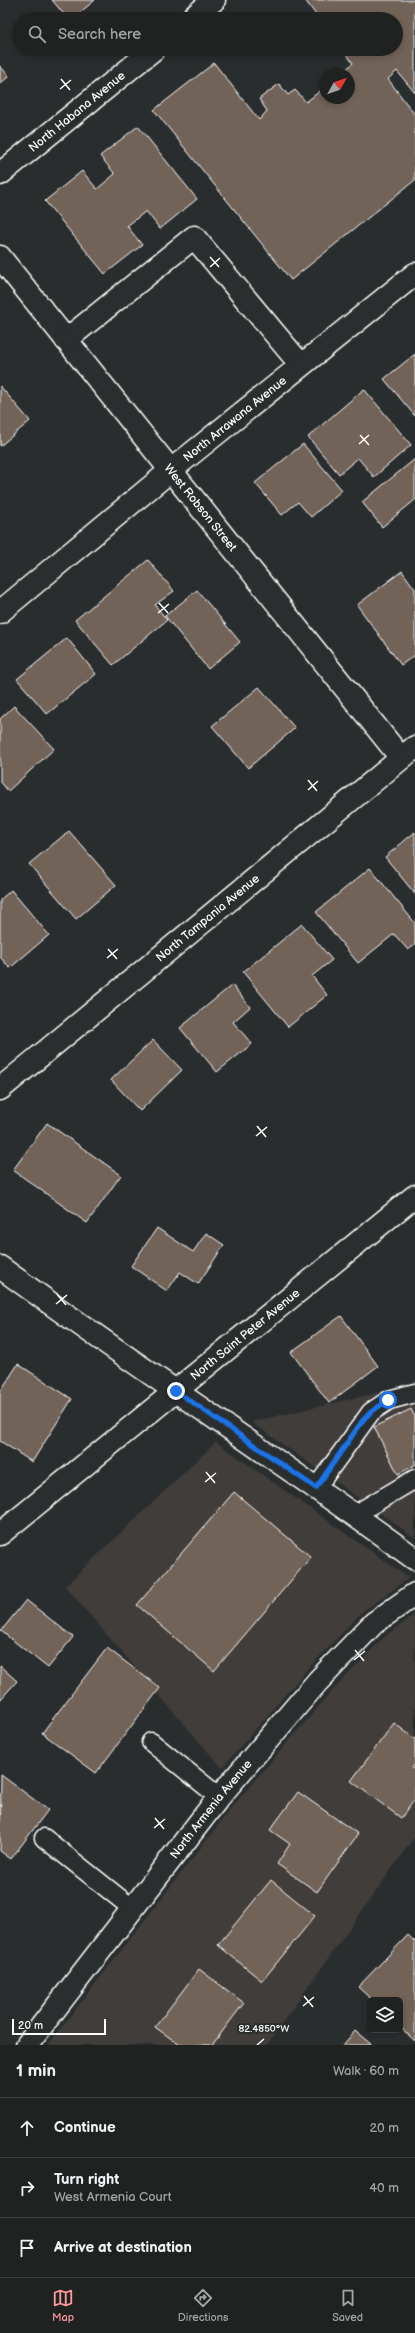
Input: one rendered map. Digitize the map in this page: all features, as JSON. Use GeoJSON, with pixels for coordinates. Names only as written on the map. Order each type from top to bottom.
{"type":"FeatureCollection","features":[{"type":"Feature","properties":{"kind":"street"},"geometry":{"type":"LineString","coordinates":[[199,12],[214,0]]}},
{"type":"Feature","properties":{"kind":"street","name":"North Habana Avenue"},"geometry":{"type":"LineString","coordinates":[[0,174],[145,56]]}},
{"type":"Feature","properties":{"kind":"street"},"geometry":{"type":"LineString","coordinates":[[66,340],[194,237],[302,365]]}},
{"type":"Feature","properties":{"kind":"street","name":"West Robson Street"},"geometry":{"type":"LineString","coordinates":[[0,257],[170,471],[408,753]]}},
{"type":"Feature","properties":{"kind":"street","name":"North Arrawana Avenue"},"geometry":{"type":"LineString","coordinates":[[0,612],[170,471],[415,274]]}},
{"type":"Feature","properties":{"kind":"street","name":"North Tampania Avenue"},"geometry":{"type":"LineString","coordinates":[[0,1089],[408,753]]}},
{"type":"Feature","properties":{"kind":"street","name":"North Saint Peter Avenue"},"geometry":{"type":"LineString","coordinates":[[0,1534],[415,1196]]}},
{"type":"Feature","properties":{"kind":"street"},"geometry":{"type":"LineString","coordinates":[[0,1267],[97,1338],[316,1488],[415,1560]]}},
{"type":"Feature","properties":{"kind":"street","name":"North Armenia Avenue"},"geometry":{"type":"LineString","coordinates":[[27,2045],[219,1797],[318,1681],[374,1623],[415,1594]]}},
{"type":"Feature","properties":{"kind":"lane"},"geometry":{"type":"LineString","coordinates":[[316,1488],[371,1412],[388,1400],[415,1393]]}},
{"type":"Feature","properties":{"kind":"lane"},"geometry":{"type":"LineString","coordinates":[[354,1515],[415,1479]]}},
{"type":"Feature","properties":{"kind":"lane"},"geometry":{"type":"LineString","coordinates":[[150,1742],[219,1797]]}},
{"type":"Feature","properties":{"kind":"lane"},"geometry":{"type":"LineString","coordinates":[[44,1838],[133,1909]]}},
{"type":"Feature","properties":{"kind":"shaded area"},"geometry":{"type":"Polygon","coordinates":[[[415,1384],[415,1538],[251,1422],[277,1416],[415,1384]]]}},
{"type":"Feature","properties":{"kind":"shaded area"},"geometry":{"type":"Polygon","coordinates":[[[216,1442],[409,1578],[362,1612],[306,1671],[222,1768],[65,1586],[216,1442]]]}},
{"type":"Feature","properties":{"kind":"shaded area"},"geometry":{"type":"Polygon","coordinates":[[[415,1614],[415,1836],[267,2045],[48,2045],[232,1807],[331,1692],[385,1636],[415,1614]]]}},
{"type":"Feature","properties":{"kind":"building"},"geometry":{"type":"Polygon","coordinates":[[[52,0],[95,0],[80,12],[62,12],[52,0]]]}},
{"type":"Feature","properties":{"kind":"building"},"geometry":{"type":"Polygon","coordinates":[[[305,0],[415,0],[415,93],[397,71],[388,79],[415,115],[415,180],[291,280],[154,110],[214,63],[259,120],[267,111],[259,99],[279,84],[288,95],[295,90],[306,102],[319,92],[319,104],[355,104],[355,68],[348,68],[353,63],[348,56],[403,56],[403,12],[314,12],[305,0]]]}},
{"type":"Feature","properties":{"kind":"building"},"geometry":{"type":"Polygon","coordinates":[[[0,66],[9,76],[0,84],[0,66]]]}},
{"type":"Feature","properties":{"kind":"building"},"geometry":{"type":"Polygon","coordinates":[[[138,126],[197,199],[160,229],[146,211],[127,226],[142,245],[105,274],[45,201],[82,171],[97,189],[115,174],[100,156],[138,126]]]}},
{"type":"Feature","properties":{"kind":"building"},"geometry":{"type":"Polygon","coordinates":[[[415,354],[415,416],[384,379],[415,354]]]}},
{"type":"Feature","properties":{"kind":"building"},"geometry":{"type":"Polygon","coordinates":[[[0,386],[30,421],[0,446],[0,386]]]}},
{"type":"Feature","properties":{"kind":"building"},"geometry":{"type":"Polygon","coordinates":[[[364,389],[411,445],[374,477],[358,458],[339,474],[308,437],[364,389]]]}},
{"type":"Feature","properties":{"kind":"building"},"geometry":{"type":"Polygon","coordinates":[[[303,444],[342,490],[311,517],[298,502],[282,515],[255,483],[303,444]]]}},
{"type":"Feature","properties":{"kind":"building"},"geometry":{"type":"Polygon","coordinates":[[[415,459],[415,500],[382,527],[362,502],[415,459]]]}},
{"type":"Feature","properties":{"kind":"building"},"geometry":{"type":"Polygon","coordinates":[[[148,560],[174,591],[155,605],[167,620],[113,665],[75,620],[148,560]]]}},
{"type":"Feature","properties":{"kind":"building"},"geometry":{"type":"Polygon","coordinates":[[[402,571],[415,589],[415,655],[401,665],[357,605],[402,571]]]}},
{"type":"Feature","properties":{"kind":"building"},"geometry":{"type":"Polygon","coordinates":[[[197,590],[240,642],[208,669],[165,616],[197,590]]]}},
{"type":"Feature","properties":{"kind":"building"},"geometry":{"type":"Polygon","coordinates":[[[67,638],[96,674],[47,714],[17,679],[67,638]]]}},
{"type":"Feature","properties":{"kind":"building"},"geometry":{"type":"Polygon","coordinates":[[[259,687],[295,728],[248,768],[212,726],[259,687]]]}},
{"type":"Feature","properties":{"kind":"building"},"geometry":{"type":"Polygon","coordinates":[[[14,706],[54,749],[8,791],[0,781],[0,719],[14,706]]]}},
{"type":"Feature","properties":{"kind":"building"},"geometry":{"type":"Polygon","coordinates":[[[69,831],[116,885],[76,919],[29,864],[69,831]]]}},
{"type":"Feature","properties":{"kind":"building"},"geometry":{"type":"Polygon","coordinates":[[[415,832],[415,894],[385,857],[415,832]]]}},
{"type":"Feature","properties":{"kind":"building"},"geometry":{"type":"Polygon","coordinates":[[[370,868],[415,923],[415,945],[408,950],[394,934],[358,963],[316,912],[370,868]]]}},
{"type":"Feature","properties":{"kind":"building"},"geometry":{"type":"Polygon","coordinates":[[[11,890],[49,935],[10,968],[0,957],[0,900],[11,890]]]}},
{"type":"Feature","properties":{"kind":"building"},"geometry":{"type":"Polygon","coordinates":[[[302,924],[332,960],[312,976],[327,995],[288,1027],[243,972],[302,924]]]}},
{"type":"Feature","properties":{"kind":"building"},"geometry":{"type":"Polygon","coordinates":[[[232,985],[250,1007],[233,1022],[252,1044],[217,1072],[180,1028],[232,985]]]}},
{"type":"Feature","properties":{"kind":"building"},"geometry":{"type":"Polygon","coordinates":[[[153,1040],[182,1070],[140,1111],[111,1080],[153,1040]]]}},
{"type":"Feature","properties":{"kind":"building"},"geometry":{"type":"Polygon","coordinates":[[[47,1123],[121,1175],[87,1223],[13,1170],[47,1123]]]}},
{"type":"Feature","properties":{"kind":"building"},"geometry":{"type":"Polygon","coordinates":[[[157,1228],[193,1252],[206,1233],[224,1245],[198,1284],[180,1272],[167,1291],[131,1266],[157,1228]]]}},
{"type":"Feature","properties":{"kind":"building"},"geometry":{"type":"Polygon","coordinates":[[[341,1316],[378,1366],[329,1403],[291,1352],[341,1316]]]}},
{"type":"Feature","properties":{"kind":"building"},"geometry":{"type":"Polygon","coordinates":[[[18,1364],[72,1399],[32,1462],[0,1441],[0,1392],[18,1364]]]}},
{"type":"Feature","properties":{"kind":"building"},"geometry":{"type":"Polygon","coordinates":[[[411,1409],[415,1417],[415,1465],[398,1474],[374,1427],[411,1409]]]}},
{"type":"Feature","properties":{"kind":"building"},"geometry":{"type":"Polygon","coordinates":[[[234,1492],[311,1557],[214,1671],[137,1605],[234,1492]]]}},
{"type":"Feature","properties":{"kind":"building"},"geometry":{"type":"Polygon","coordinates":[[[26,1600],[73,1637],[48,1668],[1,1631],[26,1600]]]}},
{"type":"Feature","properties":{"kind":"building"},"geometry":{"type":"Polygon","coordinates":[[[107,1648],[160,1688],[96,1773],[42,1733],[107,1648]]]}},
{"type":"Feature","properties":{"kind":"building"},"geometry":{"type":"Polygon","coordinates":[[[0,1666],[17,1681],[0,1700],[0,1666]]]}},
{"type":"Feature","properties":{"kind":"building"},"geometry":{"type":"Polygon","coordinates":[[[394,1723],[415,1739],[415,1764],[412,1768],[415,1770],[415,1799],[401,1818],[351,1781],[394,1723]]]}},
{"type":"Feature","properties":{"kind":"building"},"geometry":{"type":"Polygon","coordinates":[[[1,1775],[48,1810],[11,1859],[0,1851],[1,1775]]]}},
{"type":"Feature","properties":{"kind":"building"},"geometry":{"type":"Polygon","coordinates":[[[298,1792],[358,1834],[317,1892],[277,1864],[290,1844],[270,1830],[298,1792]]]}},
{"type":"Feature","properties":{"kind":"building"},"geometry":{"type":"Polygon","coordinates":[[[271,1880],[315,1916],[262,1981],[218,1945],[271,1880]]]}},
{"type":"Feature","properties":{"kind":"building"},"geometry":{"type":"Polygon","coordinates":[[[408,1935],[415,1942],[415,2041],[403,2030],[403,1997],[369,1997],[358,1987],[408,1935]]]}},
{"type":"Feature","properties":{"kind":"building"},"geometry":{"type":"Polygon","coordinates":[[[199,1969],[244,2003],[212,2045],[180,2045],[155,2027],[199,1969]]]}},
{"type":"Feature","properties":{"kind":"building"},"geometry":{"type":"Polygon","coordinates":[[[355,2031],[372,2045],[343,2045],[355,2031]]]}},
{"type":"Feature","properties":{"kind":"route"},"geometry":{"type":"LineString","coordinates":[[176,1391],[316,1488],[363,1420],[378,1406],[388,1400]]}}]}
